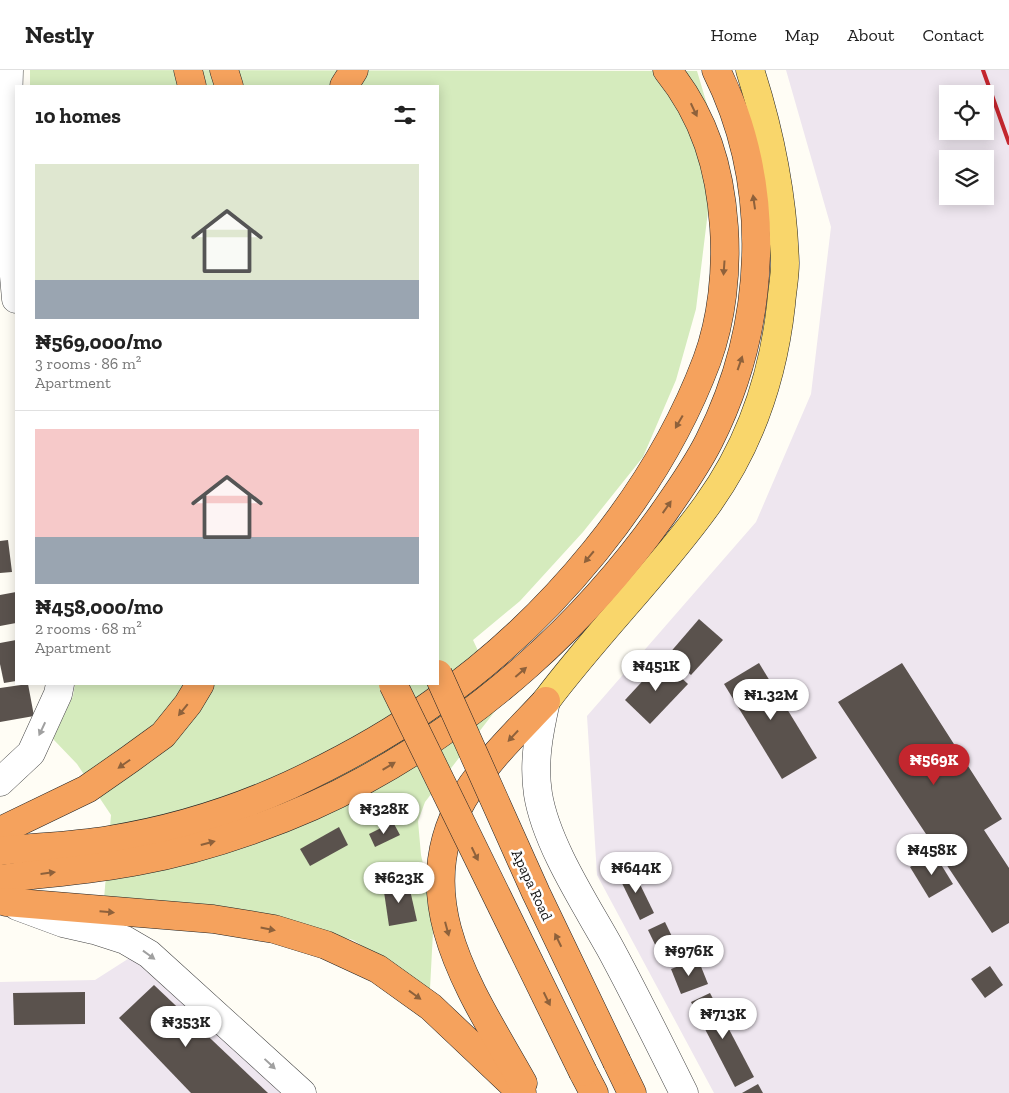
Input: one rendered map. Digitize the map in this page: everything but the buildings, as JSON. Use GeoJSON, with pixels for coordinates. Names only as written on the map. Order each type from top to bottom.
{"type":"FeatureCollection","features":[{"type":"Feature","properties":{"kind":"highway"},"geometry":{"type":"LineString","coordinates":[[172,70],[173,85]]}},
{"type":"Feature","properties":{"kind":"highway"},"geometry":{"type":"LineString","coordinates":[[188,70],[192,85]]}},
{"type":"Feature","properties":{"kind":"highway"},"geometry":{"type":"LineString","coordinates":[[224,70],[229,85]]}},
{"type":"Feature","properties":{"kind":"highway"},"geometry":{"type":"LineString","coordinates":[[345,85],[354,70]]}},
{"type":"Feature","properties":{"kind":"highway"},"geometry":{"type":"LineString","coordinates":[[0,851],[107,841],[165,829],[228,809],[288,785],[356,751],[433,704],[493,656],[560,592],[612,529],[650,471],[684,412],[708,357],[721,302],[725,245],[722,193],[709,143],[686,93],[667,70]]}},
{"type":"Feature","properties":{"kind":"highway"},"geometry":{"type":"LineString","coordinates":[[3,891],[138,861],[214,841],[288,816],[362,782],[444,733],[522,671],[596,599],[639,547],[675,497],[709,442],[746,344],[755,286],[757,225],[748,158],[725,88],[716,70]]}},
{"type":"Feature","properties":{"kind":"highway","name":"Apapa Road"},"geometry":{"type":"LineString","coordinates":[[439,676],[536,893],[632,1093]]}},
{"type":"Feature","properties":{"kind":"highway"},"geometry":{"type":"LineString","coordinates":[[0,832],[87,789],[163,735],[188,704],[199,685]]}},
{"type":"Feature","properties":{"kind":"highway"},"geometry":{"type":"LineString","coordinates":[[393,685],[594,1093]]}},
{"type":"Feature","properties":{"kind":"highway"},"geometry":{"type":"LineString","coordinates":[[529,1093],[461,972],[441,906],[440,872],[447,837],[463,800],[493,758],[546,700]]}},
{"type":"Feature","properties":{"kind":"highway"},"geometry":{"type":"LineString","coordinates":[[3,891],[274,929],[326,945],[378,969],[431,1007],[522,1093]]}},
{"type":"Feature","properties":{"kind":"main road"},"geometry":{"type":"LineString","coordinates":[[546,700],[708,504],[739,455],[762,401],[777,334],[785,265],[776,184],[763,110],[750,70]]}},
{"type":"Feature","properties":{"kind":"street"},"geometry":{"type":"LineString","coordinates":[[9,70],[6,185],[15,288]]}},
{"type":"Feature","properties":{"kind":"street"},"geometry":{"type":"LineString","coordinates":[[0,782],[31,753],[58,694],[60,685]]}},
{"type":"Feature","properties":{"kind":"street"},"geometry":{"type":"LineString","coordinates":[[546,700],[534,764],[538,796],[548,828],[568,871],[620,967],[684,1093]]}},
{"type":"Feature","properties":{"kind":"street"},"geometry":{"type":"LineString","coordinates":[[3,891],[63,924],[94,930],[125,940],[149,954],[302,1093]]}},
{"type":"Feature","properties":{"kind":"shaded area"},"geometry":{"type":"Polygon","coordinates":[[[786,70],[1009,70],[1009,1093],[714,1093],[597,875],[587,716],[756,522],[811,394],[831,227],[786,70]]]}},
{"type":"Feature","properties":{"kind":"shaded area"},"geometry":{"type":"Polygon","coordinates":[[[131,957],[281,1093],[0,1093],[0,982],[95,980],[131,957]]]}},
{"type":"Feature","properties":{"kind":"green space"},"geometry":{"type":"Polygon","coordinates":[[[30,70],[697,71],[717,138],[696,309],[676,380],[643,457],[583,532],[520,601],[473,640],[502,702],[425,802],[418,821],[421,855],[434,912],[430,989],[353,940],[295,925],[104,899],[111,815],[77,764],[53,739],[73,696],[75,685],[439,685],[439,85],[30,85],[30,70]]]}},
{"type":"Feature","properties":{"kind":"railway"},"geometry":{"type":"LineString","coordinates":[[983,70],[1009,143]]}}]}
